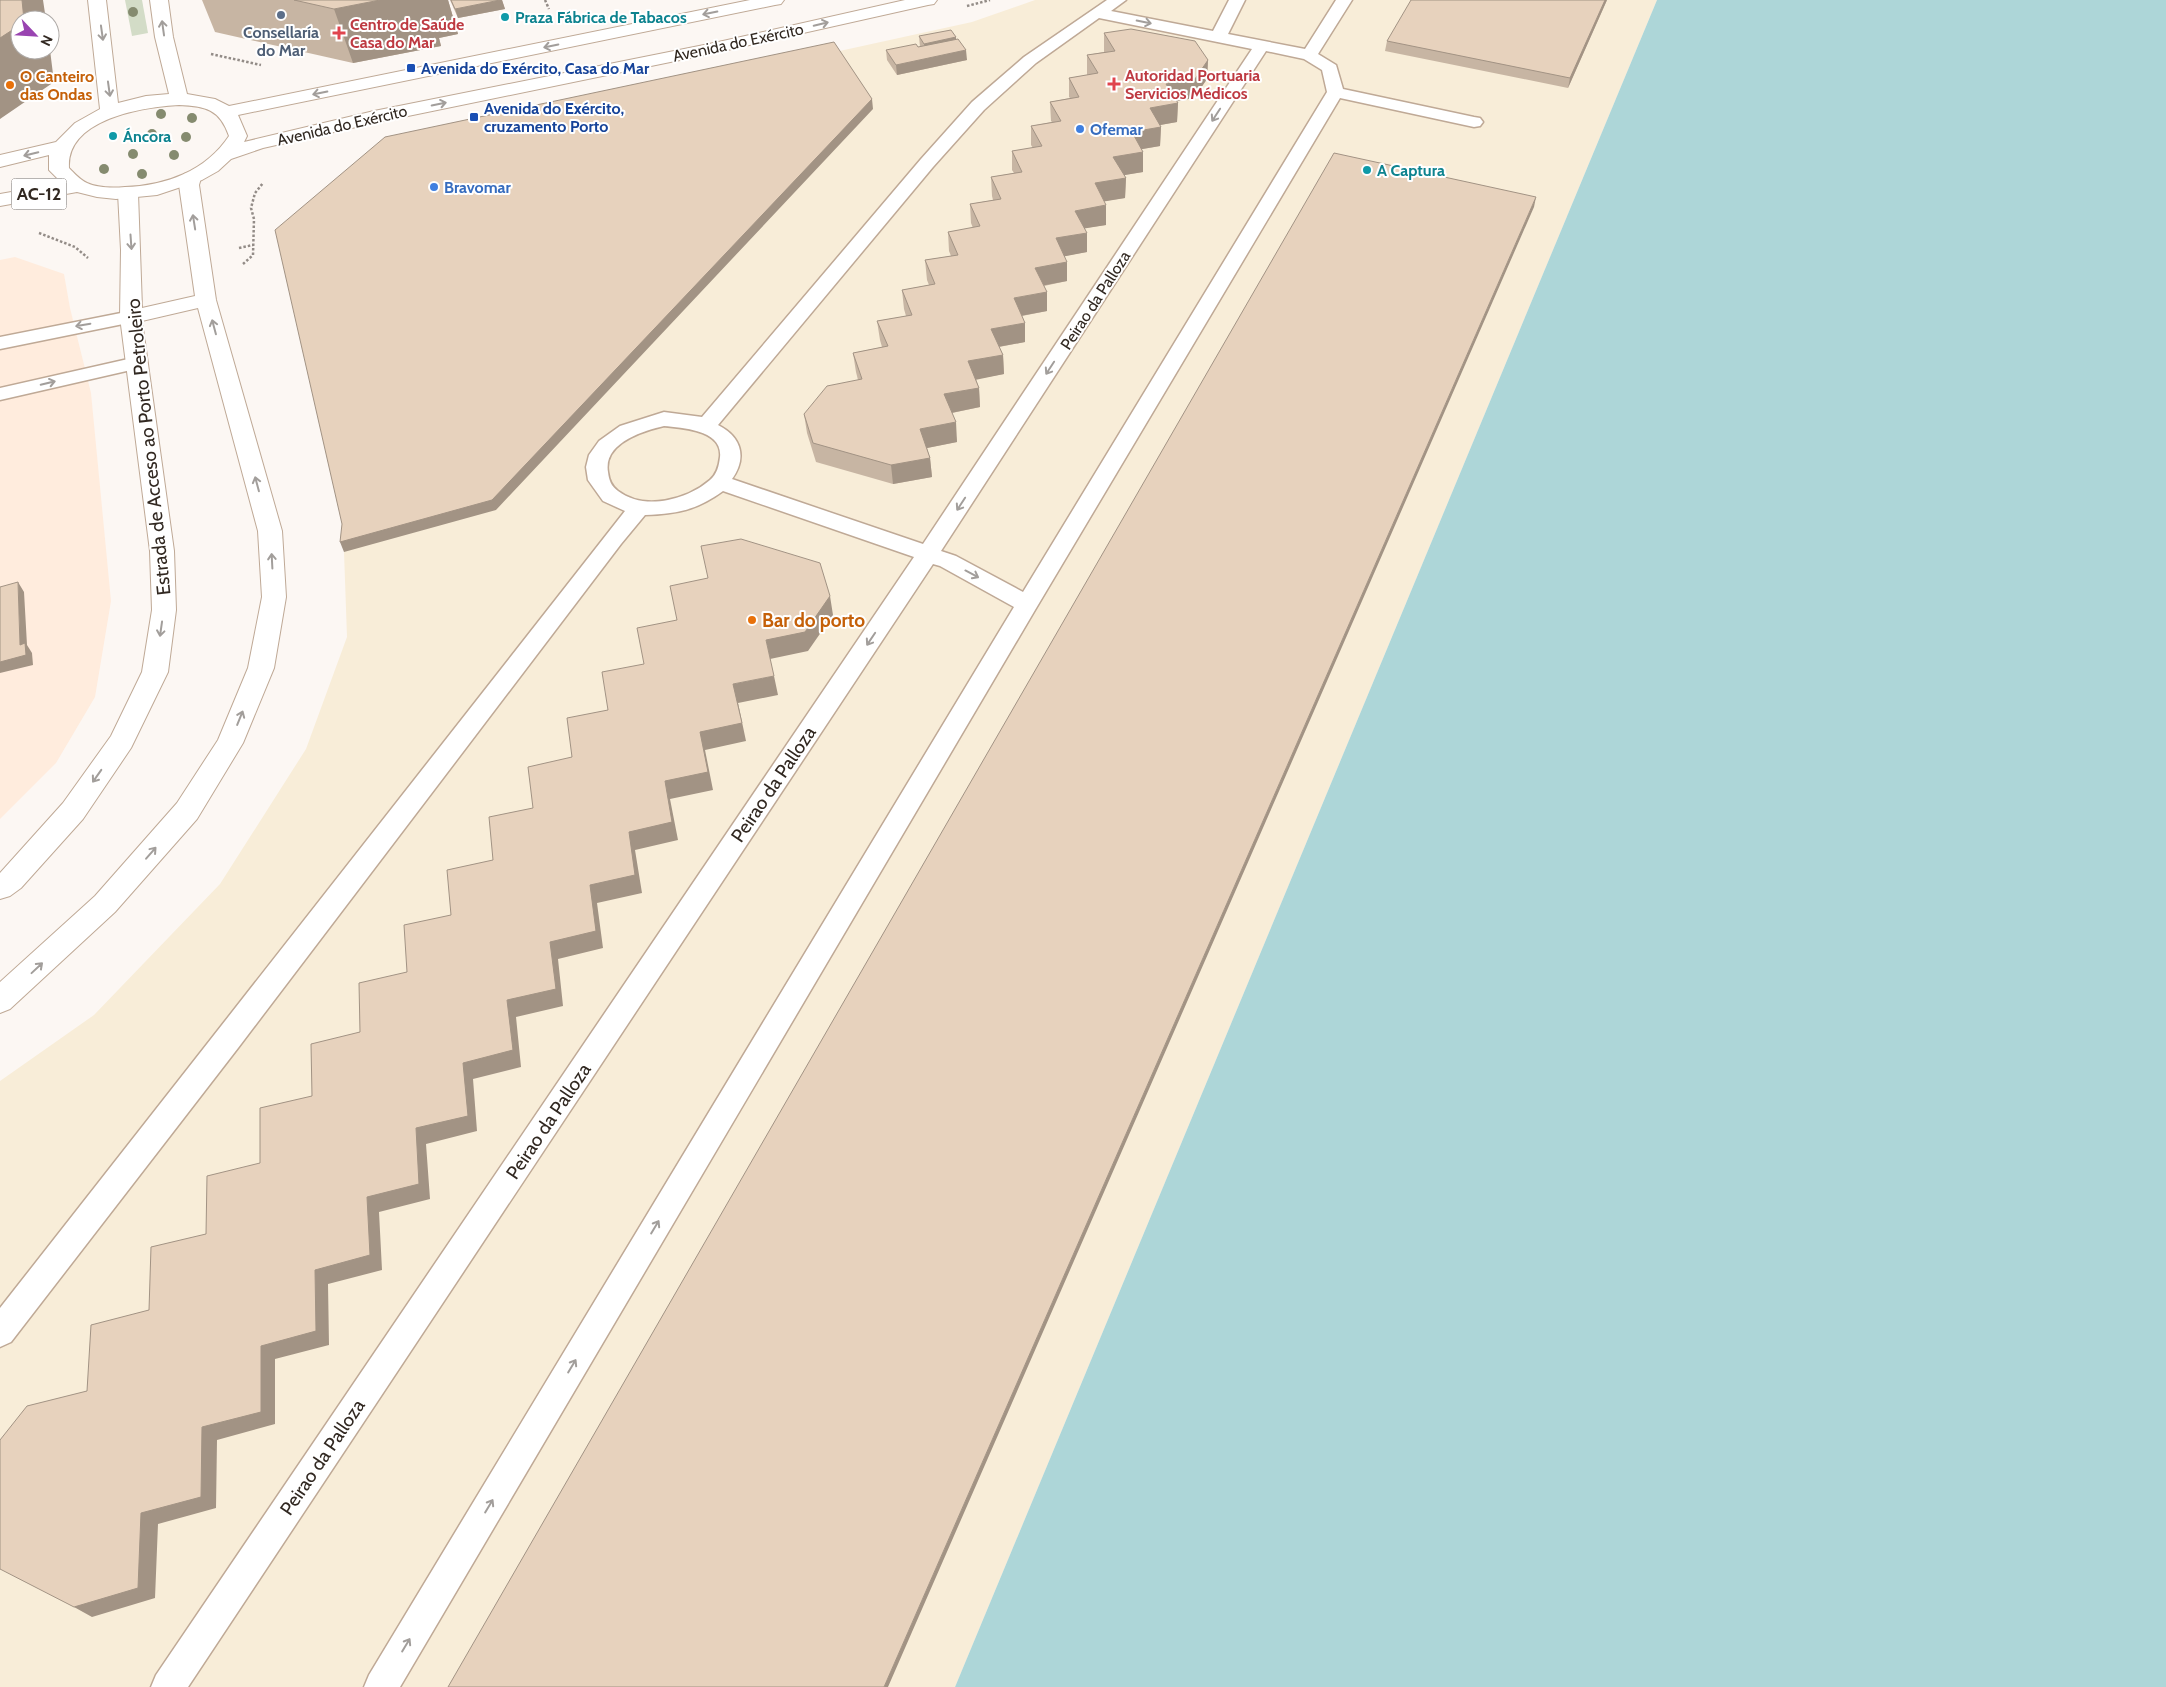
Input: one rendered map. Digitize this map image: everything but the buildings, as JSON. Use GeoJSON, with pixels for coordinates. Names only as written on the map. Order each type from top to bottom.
{"type":"FeatureCollection","features":[{"type":"Feature","properties":{"kind":"main road"},"geometry":{"type":"LineString","coordinates":[[97,0],[110,112]]}},
{"type":"Feature","properties":{"kind":"main road"},"geometry":{"type":"LineString","coordinates":[[159,0],[164,37],[179,99]]}},
{"type":"Feature","properties":{"kind":"main road","name":"Avenida do Exército"},"geometry":{"type":"LineString","coordinates":[[227,112],[775,0]]}},
{"type":"Feature","properties":{"kind":"main road","name":"Avenida do Exército"},"geometry":{"type":"LineString","coordinates":[[226,155],[257,144],[374,117],[714,48],[928,0]]}},
{"type":"Feature","properties":{"kind":"main road"},"geometry":{"type":"LineString","coordinates":[[179,99],[207,102],[227,112],[236,123],[238,136],[226,155],[209,168],[191,178],[156,189],[128,193],[105,193],[79,186],[60,170],[58,156],[62,146],[80,128],[110,112],[141,103],[179,99]]}},
{"type":"Feature","properties":{"kind":"main road","name":"AC-12"},"geometry":{"type":"LineString","coordinates":[[0,160],[62,146]]}},
{"type":"Feature","properties":{"kind":"main road"},"geometry":{"type":"LineString","coordinates":[[0,1000],[105,904],[187,811],[230,743],[261,668],[274,597],[270,531],[206,300],[190,192],[191,178]]}},
{"type":"Feature","properties":{"kind":"main road","name":"AC-12"},"geometry":{"type":"LineString","coordinates":[[0,200],[79,186]]}},
{"type":"Feature","properties":{"kind":"main road","name":"Estrada de Acceso ao Porto Petroleiro"},"geometry":{"type":"LineString","coordinates":[[0,888],[11,880],[73,811],[122,741],[155,672],[164,610],[162,551],[131,310],[132,250],[128,193]]}},
{"type":"Feature","properties":{"kind":"main road"},"geometry":{"type":"LineString","coordinates":[[131,310],[206,300]]}},
{"type":"Feature","properties":{"kind":"lane"},"geometry":{"type":"LineString","coordinates":[[707,424],[927,163],[978,106],[1030,60],[1096,13],[1118,0]]}},
{"type":"Feature","properties":{"kind":"lane"},"geometry":{"type":"LineString","coordinates":[[1218,37],[1236,0]]}},
{"type":"Feature","properties":{"kind":"lane"},"geometry":{"type":"LineString","coordinates":[[1309,55],[1344,0]]}},
{"type":"Feature","properties":{"kind":"lane"},"geometry":{"type":"LineString","coordinates":[[381,1687],[1027,604],[1335,92],[1330,68],[1309,55],[1096,13]]}},
{"type":"Feature","properties":{"kind":"lane","name":"Peirao da Palloza"},"geometry":{"type":"LineString","coordinates":[[168,1687],[928,554],[1262,45]]}},
{"type":"Feature","properties":{"kind":"lane"},"geometry":{"type":"LineString","coordinates":[[1335,92],[1474,122]]}},
{"type":"Feature","properties":{"kind":"lane"},"geometry":{"type":"LineString","coordinates":[[0,342],[131,310]]}},
{"type":"Feature","properties":{"kind":"lane"},"geometry":{"type":"LineString","coordinates":[[0,394],[137,363]]}},
{"type":"Feature","properties":{"kind":"lane"},"geometry":{"type":"LineString","coordinates":[[664,419],[687,419],[707,424],[726,438],[732,452],[731,468],[721,483],[704,496],[682,505],[664,508],[640,508],[614,499],[602,487],[596,471],[600,455],[605,447],[620,434],[640,424],[664,419]]}},
{"type":"Feature","properties":{"kind":"lane"},"geometry":{"type":"LineString","coordinates":[[721,483],[928,554],[948,562],[1027,604]]}},
{"type":"Feature","properties":{"kind":"lane"},"geometry":{"type":"LineString","coordinates":[[0,1332],[234,1032],[613,539],[640,508]]}},
{"type":"Feature","properties":{"kind":"path"},"geometry":{"type":"LineString","coordinates":[[35,232],[75,247],[89,260],[101,278],[101,290],[131,310]]}},
{"type":"Feature","properties":{"kind":"shaded area"},"geometry":{"type":"Polygon","coordinates":[[[1035,0],[1657,0],[955,1687],[0,1687],[0,1081],[94,1015],[220,884],[306,749],[347,637],[344,552],[346,534],[835,52],[972,22],[1035,0]]]}},
{"type":"Feature","properties":{"kind":"shaded area"},"geometry":{"type":"Polygon","coordinates":[[[15,257],[64,274],[70,308],[91,393],[111,601],[95,697],[56,763],[0,819],[0,260],[15,257]]]}},
{"type":"Feature","properties":{"kind":"green space"},"geometry":{"type":"Polygon","coordinates":[[[125,0],[142,0],[148,33],[132,36],[125,0]]]}},
{"type":"Feature","properties":{"kind":"water"},"geometry":{"type":"Polygon","coordinates":[[[1657,0],[2166,0],[2166,1687],[955,1687],[1657,0]]]}},
{"type":"Feature","properties":{"kind":"place","name":"Consellaría do Mar"},"geometry":{"type":"Point","coordinates":[281,15]}},
{"type":"Feature","properties":{"kind":"place","name":"Praza Fábrica de Tabacos"},"geometry":{"type":"Point","coordinates":[505,17]}},
{"type":"Feature","properties":{"kind":"place","name":"Centro de Saúde Casa do Mar"},"geometry":{"type":"Point","coordinates":[339,33]}},
{"type":"Feature","properties":{"kind":"place","name":"Avenida do Exército, Casa do Mar"},"geometry":{"type":"Point","coordinates":[411,68]}},
{"type":"Feature","properties":{"kind":"place","name":"Autoridad Portuaria Servicios Médicos"},"geometry":{"type":"Point","coordinates":[1114,84]}},
{"type":"Feature","properties":{"kind":"place","name":"O Canteiro das Ondas"},"geometry":{"type":"Point","coordinates":[10,85]}},
{"type":"Feature","properties":{"kind":"place","name":"Avenida do Exército, cruzamento Porto"},"geometry":{"type":"Point","coordinates":[474,117]}},
{"type":"Feature","properties":{"kind":"place","name":"Ofemar"},"geometry":{"type":"Point","coordinates":[1080,129]}},
{"type":"Feature","properties":{"kind":"place","name":"Áncora"},"geometry":{"type":"Point","coordinates":[113,136]}},
{"type":"Feature","properties":{"kind":"place","name":"A Captura"},"geometry":{"type":"Point","coordinates":[1367,170]}},
{"type":"Feature","properties":{"kind":"place","name":"Bravomar"},"geometry":{"type":"Point","coordinates":[434,187]}},
{"type":"Feature","properties":{"kind":"place","name":"Bar do porto"},"geometry":{"type":"Point","coordinates":[752,620]}}]}
